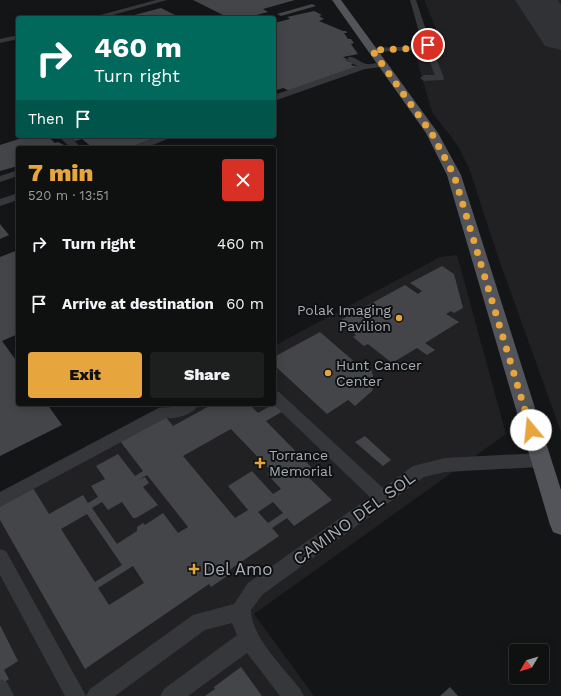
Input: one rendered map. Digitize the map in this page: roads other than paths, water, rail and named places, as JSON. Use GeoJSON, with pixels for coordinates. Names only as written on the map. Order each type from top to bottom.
{"type":"FeatureCollection","features":[{"type":"Feature","properties":{"kind":"main road"},"geometry":{"type":"LineString","coordinates":[[336,0],[432,134],[454,175],[561,525]]}},
{"type":"Feature","properties":{"kind":"street"},"geometry":{"type":"LineString","coordinates":[[101,16],[164,0]]}},
{"type":"Feature","properties":{"kind":"street"},"geometry":{"type":"LineString","coordinates":[[412,0],[440,78],[424,78]]}},
{"type":"Feature","properties":{"kind":"street"},"geometry":{"type":"LineString","coordinates":[[0,41],[16,37]]}},
{"type":"Feature","properties":{"kind":"street"},"geometry":{"type":"LineString","coordinates":[[372,50],[428,48]]}},
{"type":"Feature","properties":{"kind":"street"},"geometry":{"type":"LineString","coordinates":[[351,59],[364,67]]}},
{"type":"Feature","properties":{"kind":"street"},"geometry":{"type":"LineString","coordinates":[[276,97],[364,67],[382,65]]}},
{"type":"Feature","properties":{"kind":"street"},"geometry":{"type":"LineString","coordinates":[[65,138],[75,146]]}},
{"type":"Feature","properties":{"kind":"street"},"geometry":{"type":"LineString","coordinates":[[142,146],[164,138]]}},
{"type":"Feature","properties":{"kind":"street"},"geometry":{"type":"LineString","coordinates":[[0,179],[16,174]]}},
{"type":"Feature","properties":{"kind":"street"},"geometry":{"type":"LineString","coordinates":[[0,193],[16,188]]}},
{"type":"Feature","properties":{"kind":"street"},"geometry":{"type":"LineString","coordinates":[[0,203],[16,197]]}},
{"type":"Feature","properties":{"kind":"street"},"geometry":{"type":"LineString","coordinates":[[276,398],[382,498]]}},
{"type":"Feature","properties":{"kind":"street"},"geometry":{"type":"LineString","coordinates":[[0,500],[164,412],[174,413],[187,406]]}},
{"type":"Feature","properties":{"kind":"street","name":"CAMINO DEL SOL"},"geometry":{"type":"LineString","coordinates":[[241,610],[246,600],[255,589],[419,471],[445,465],[540,460]]}},
{"type":"Feature","properties":{"kind":"street"},"geometry":{"type":"LineString","coordinates":[[0,557],[76,696]]}},
{"type":"Feature","properties":{"kind":"street"},"geometry":{"type":"LineString","coordinates":[[97,696],[200,622],[241,610],[241,621],[249,639],[293,696]]}},
{"type":"Feature","properties":{"kind":"street"},"geometry":{"type":"LineString","coordinates":[[171,696],[249,639]]}},
{"type":"Feature","properties":{"kind":"street"},"geometry":{"type":"LineString","coordinates":[[0,689],[3,696]]}},
{"type":"Feature","properties":{"kind":"place","name":"Polak Imaging Pavilion"},"geometry":{"type":"Point","coordinates":[399,318]}},
{"type":"Feature","properties":{"kind":"place","name":"Hunt Cancer Center"},"geometry":{"type":"Point","coordinates":[328,373]}},
{"type":"Feature","properties":{"kind":"place","name":"Torrance Memorial"},"geometry":{"type":"Point","coordinates":[260,463]}},
{"type":"Feature","properties":{"kind":"place","name":"Del Amo"},"geometry":{"type":"Point","coordinates":[194,569]}}]}
